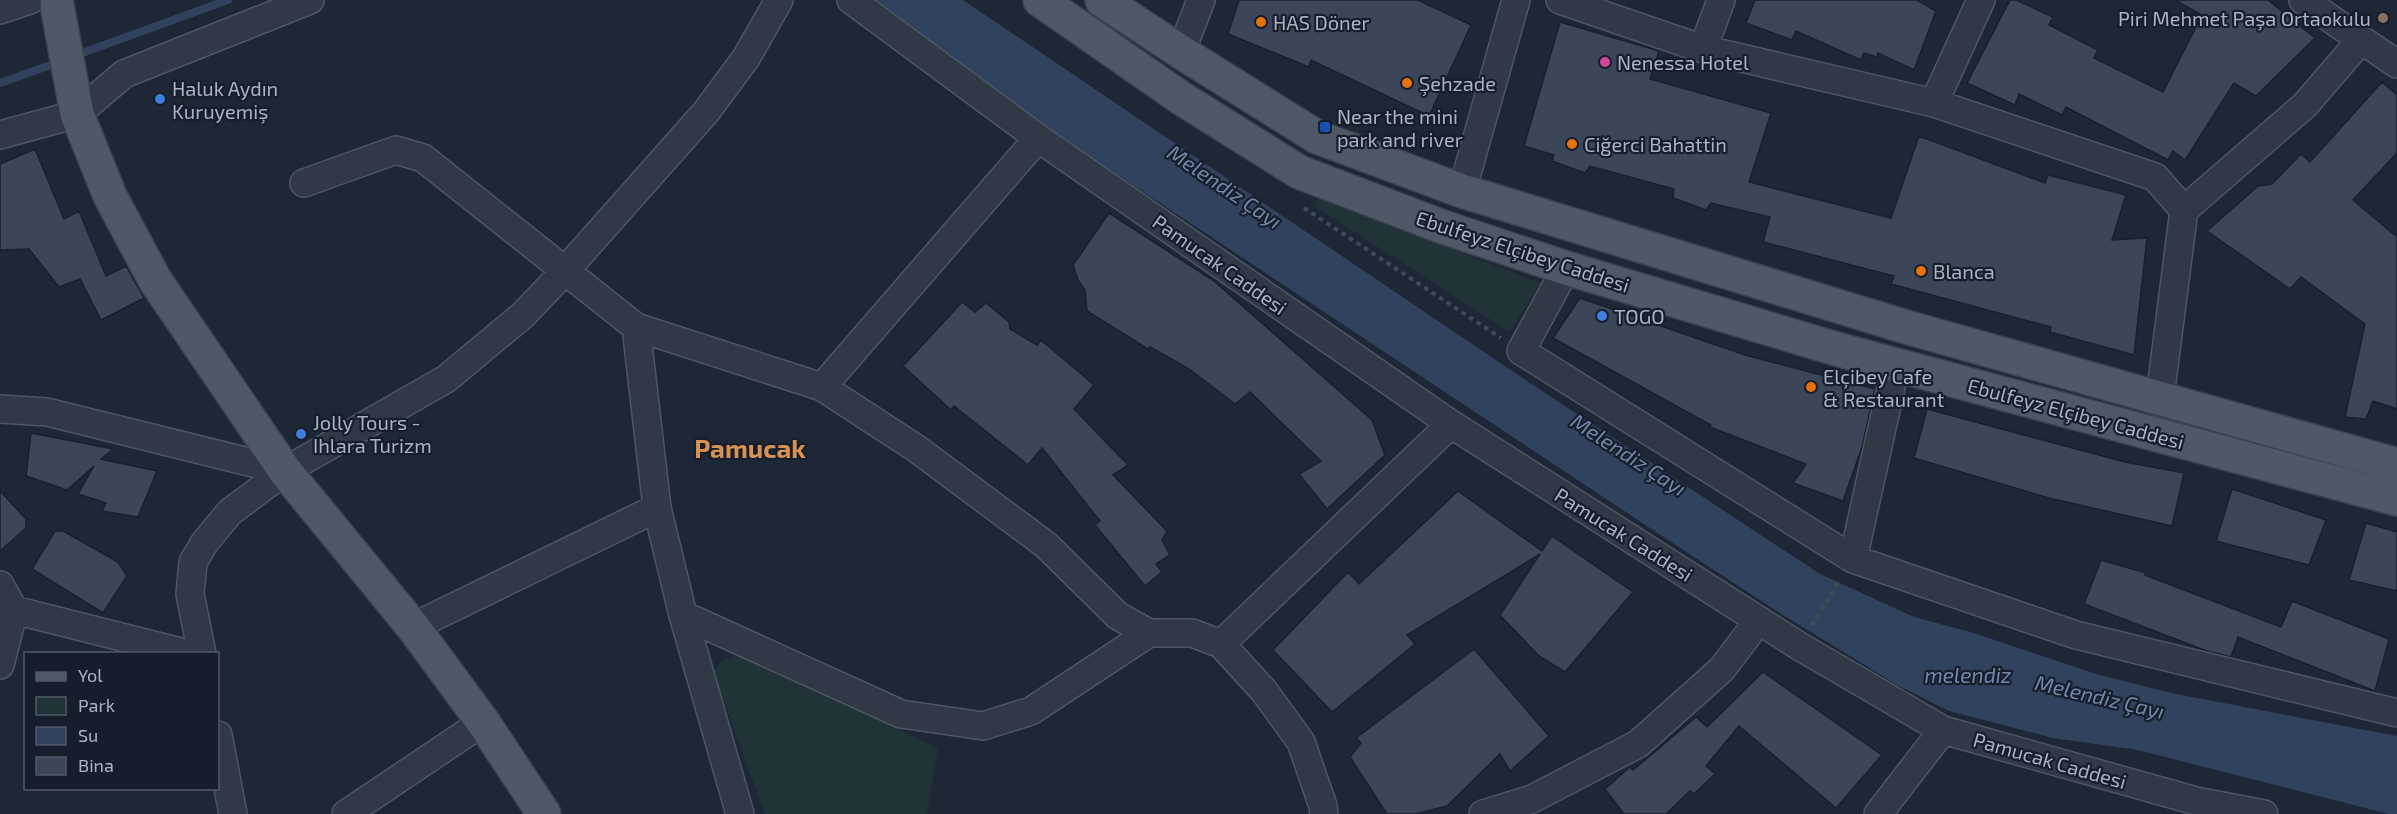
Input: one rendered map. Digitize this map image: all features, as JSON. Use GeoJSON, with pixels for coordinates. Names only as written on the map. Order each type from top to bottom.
{"type":"FeatureCollection","features":[{"type":"Feature","properties":{"kind":"main road","name":"Ebulfeyz Elçibey Caddesi"},"geometry":{"type":"LineString","coordinates":[[1040,0],[1181,98],[1299,172],[1443,227],[1566,268],[1896,365],[2397,499]]}},
{"type":"Feature","properties":{"kind":"main road","name":"Ebulfeyz Elçibey Caddesi"},"geometry":{"type":"LineString","coordinates":[[1102,0],[1317,137],[1462,191],[1906,327],[2397,465]]}},
{"type":"Feature","properties":{"kind":"main road"},"geometry":{"type":"LineString","coordinates":[[48,2],[77,114],[110,196],[155,280],[285,471],[413,627],[483,722],[544,814]]}},
{"type":"Feature","properties":{"kind":"street"},"geometry":{"type":"LineString","coordinates":[[0,135],[77,114],[124,74],[309,0]]}},
{"type":"Feature","properties":{"kind":"street"},"geometry":{"type":"LineString","coordinates":[[202,652],[190,594],[193,562],[205,542],[230,512],[285,471],[446,379],[523,315],[706,112],[746,58],[779,0]]}},
{"type":"Feature","properties":{"kind":"street","name":"Pamucak Caddesi"},"geometry":{"type":"LineString","coordinates":[[851,0],[1038,138],[1451,424],[1799,646],[1943,730],[2189,808],[2264,814]]}},
{"type":"Feature","properties":{"kind":"street"},"geometry":{"type":"LineString","coordinates":[[1181,52],[1201,0]]}},
{"type":"Feature","properties":{"kind":"street"},"geometry":{"type":"LineString","coordinates":[[1462,191],[1516,0]]}},
{"type":"Feature","properties":{"kind":"street"},"geometry":{"type":"LineString","coordinates":[[1560,0],[1703,49],[1934,103],[2155,177],[2184,210]]}},
{"type":"Feature","properties":{"kind":"street"},"geometry":{"type":"LineString","coordinates":[[1703,49],[1721,0]]}},
{"type":"Feature","properties":{"kind":"street"},"geometry":{"type":"LineString","coordinates":[[1934,103],[1981,0]]}},
{"type":"Feature","properties":{"kind":"street"},"geometry":{"type":"LineString","coordinates":[[2303,0],[2397,64]]}},
{"type":"Feature","properties":{"kind":"street"},"geometry":{"type":"LineString","coordinates":[[0,10],[48,2]]}},
{"type":"Feature","properties":{"kind":"street"},"geometry":{"type":"LineString","coordinates":[[2160,397],[2184,210],[2305,105],[2361,40]]}},
{"type":"Feature","properties":{"kind":"street"},"geometry":{"type":"LineString","coordinates":[[822,387],[1038,138]]}},
{"type":"Feature","properties":{"kind":"street"},"geometry":{"type":"LineString","coordinates":[[304,183],[396,150],[423,158],[636,327],[822,387],[917,449],[1036,538],[1118,616],[1149,633],[1192,633],[1221,644],[1264,691],[1301,742],[1324,814]]}},
{"type":"Feature","properties":{"kind":"street"},"geometry":{"type":"LineString","coordinates":[[1566,268],[1521,351],[1853,559],[2076,635],[2397,713]]}},
{"type":"Feature","properties":{"kind":"street"},"geometry":{"type":"LineString","coordinates":[[636,327],[657,508],[683,615],[740,814]]}},
{"type":"Feature","properties":{"kind":"street"},"geometry":{"type":"LineString","coordinates":[[1853,559],[1896,365]]}},
{"type":"Feature","properties":{"kind":"street"},"geometry":{"type":"LineString","coordinates":[[0,409],[47,412],[285,471]]}},
{"type":"Feature","properties":{"kind":"street"},"geometry":{"type":"LineString","coordinates":[[1221,644],[1451,424]]}},
{"type":"Feature","properties":{"kind":"street"},"geometry":{"type":"LineString","coordinates":[[413,627],[657,508]]}},
{"type":"Feature","properties":{"kind":"street"},"geometry":{"type":"LineString","coordinates":[[0,585],[7,612],[0,664]]}},
{"type":"Feature","properties":{"kind":"street"},"geometry":{"type":"LineString","coordinates":[[7,612],[180,652]]}},
{"type":"Feature","properties":{"kind":"street"},"geometry":{"type":"LineString","coordinates":[[683,615],[901,714],[983,726],[1031,711],[1149,633]]}},
{"type":"Feature","properties":{"kind":"street"},"geometry":{"type":"LineString","coordinates":[[1483,814],[1532,799],[1638,744],[1722,669],[1759,620]]}},
{"type":"Feature","properties":{"kind":"street"},"geometry":{"type":"LineString","coordinates":[[346,814],[483,722]]}},
{"type":"Feature","properties":{"kind":"street"},"geometry":{"type":"LineString","coordinates":[[1878,814],[1943,730]]}},
{"type":"Feature","properties":{"kind":"street"},"geometry":{"type":"LineString","coordinates":[[219,740],[233,814]]}},
{"type":"Feature","properties":{"kind":"path"},"geometry":{"type":"LineString","coordinates":[[1299,172],[1299,205],[1521,351]]}},
{"type":"Feature","properties":{"kind":"path"},"geometry":{"type":"LineString","coordinates":[[1799,646],[1853,559]]}},
{"type":"Feature","properties":{"kind":"green space"},"geometry":{"type":"Polygon","coordinates":[[[1321,192],[1420,237],[1540,283],[1510,332],[1314,206],[1321,192]]]}},
{"type":"Feature","properties":{"kind":"green space"},"geometry":{"type":"Polygon","coordinates":[[[735,656],[745,657],[777,671],[938,748],[927,814],[765,814],[713,672],[721,662],[735,656]]]}},
{"type":"Feature","properties":{"kind":"water","name":"melendiz"},"geometry":{"type":"Polygon","coordinates":[[[854,0],[963,0],[1524,379],[1820,574],[1914,617],[1974,633],[2096,674],[2171,693],[2397,736],[2397,814],[2389,814],[2138,750],[2053,738],[1949,711],[1897,685],[1772,608],[1662,536],[854,0]]]}},
{"type":"Feature","properties":{"kind":"building"},"geometry":{"type":"Polygon","coordinates":[[[1239,0],[1418,0],[1471,25],[1429,116],[1311,60],[1309,67],[1228,34],[1239,0]]]}},
{"type":"Feature","properties":{"kind":"building"},"geometry":{"type":"Polygon","coordinates":[[[1755,0],[1917,0],[1936,11],[1914,70],[1878,53],[1877,57],[1864,53],[1861,60],[1796,31],[1792,40],[1746,23],[1755,0]]]}},
{"type":"Feature","properties":{"kind":"building"},"geometry":{"type":"Polygon","coordinates":[[[2010,0],[2016,0],[2053,17],[2049,25],[2098,50],[2094,58],[2163,92],[2202,15],[2175,0],[2268,0],[2315,38],[2256,96],[2234,83],[2185,160],[2173,151],[2168,160],[2066,107],[2062,115],[2019,94],[2015,105],[1967,83],[2010,0]]]}},
{"type":"Feature","properties":{"kind":"building"},"geometry":{"type":"Polygon","coordinates":[[[1560,22],[1659,51],[1650,79],[1771,113],[1749,182],[1891,218],[1919,136],[2045,183],[2048,175],[2126,195],[2112,240],[2147,238],[2134,355],[2050,332],[2051,327],[1891,284],[1894,276],[1763,242],[1770,217],[1711,203],[1706,210],[1673,198],[1674,189],[1590,166],[1585,173],[1552,161],[1554,155],[1524,146],[1560,22]]]}},
{"type":"Feature","properties":{"kind":"building"},"geometry":{"type":"Polygon","coordinates":[[[2382,82],[2397,95],[2397,153],[2353,200],[2397,237],[2397,409],[2373,401],[2366,419],[2345,417],[2365,324],[2301,277],[2290,289],[2207,231],[2258,186],[2272,184],[2301,154],[2310,162],[2382,82]]]}},
{"type":"Feature","properties":{"kind":"building"},"geometry":{"type":"Polygon","coordinates":[[[35,149],[64,219],[79,211],[106,276],[126,266],[144,298],[101,320],[80,279],[59,287],[29,249],[0,250],[0,164],[35,149]]]}},
{"type":"Feature","properties":{"kind":"building"},"geometry":{"type":"Polygon","coordinates":[[[1109,213],[1214,281],[1372,420],[1385,455],[1327,509],[1299,474],[1321,461],[1250,392],[1235,404],[1189,369],[1150,347],[1148,349],[1087,311],[1085,290],[1078,280],[1073,265],[1109,213]]]}},
{"type":"Feature","properties":{"kind":"building"},"geometry":{"type":"Polygon","coordinates":[[[1580,298],[1745,355],[1875,389],[1862,447],[1843,501],[1793,483],[1806,464],[1710,427],[1711,425],[1553,338],[1580,298]]]}},
{"type":"Feature","properties":{"kind":"building"},"geometry":{"type":"Polygon","coordinates":[[[962,302],[975,312],[986,303],[1009,322],[1010,329],[1037,345],[1041,340],[1094,385],[1074,409],[1128,465],[1113,475],[1167,531],[1162,540],[1170,555],[1156,564],[1162,572],[1145,586],[1095,525],[1100,521],[1042,448],[1028,465],[954,406],[951,410],[903,366],[962,302]]]}},
{"type":"Feature","properties":{"kind":"building"},"geometry":{"type":"Polygon","coordinates":[[[1927,409],[2125,462],[2184,473],[2172,526],[2049,498],[1914,458],[1927,409]]]}},
{"type":"Feature","properties":{"kind":"building"},"geometry":{"type":"Polygon","coordinates":[[[31,433],[113,449],[101,459],[157,471],[138,517],[102,511],[106,503],[78,494],[94,466],[67,490],[26,476],[31,433]]]}},
{"type":"Feature","properties":{"kind":"building"},"geometry":{"type":"Polygon","coordinates":[[[2232,489],[2326,520],[2309,565],[2216,541],[2232,489]]]}},
{"type":"Feature","properties":{"kind":"building"},"geometry":{"type":"Polygon","coordinates":[[[0,491],[26,519],[26,528],[0,551],[0,491]]]}},
{"type":"Feature","properties":{"kind":"building"},"geometry":{"type":"Polygon","coordinates":[[[1458,491],[1542,551],[1552,536],[1633,592],[1565,672],[1539,656],[1500,615],[1540,554],[1407,635],[1415,644],[1332,712],[1273,650],[1348,572],[1359,584],[1458,491]]]}},
{"type":"Feature","properties":{"kind":"building"},"geometry":{"type":"Polygon","coordinates":[[[2366,523],[2397,532],[2397,591],[2349,580],[2366,523]]]}},
{"type":"Feature","properties":{"kind":"building"},"geometry":{"type":"Polygon","coordinates":[[[55,531],[63,531],[118,562],[127,576],[103,613],[32,569],[55,531]]]}},
{"type":"Feature","properties":{"kind":"building"},"geometry":{"type":"Polygon","coordinates":[[[2101,560],[2146,573],[2145,575],[2281,627],[2292,601],[2389,639],[2375,691],[2238,637],[2231,657],[2207,651],[2084,604],[2101,560]]]}},
{"type":"Feature","properties":{"kind":"building"},"geometry":{"type":"Polygon","coordinates":[[[1474,649],[1549,736],[1510,771],[1500,754],[1447,806],[1415,814],[1387,814],[1350,757],[1361,743],[1356,738],[1474,649]]]}},
{"type":"Feature","properties":{"kind":"building"},"geometry":{"type":"Polygon","coordinates":[[[1763,672],[1882,755],[1836,808],[1739,726],[1706,766],[1715,774],[1694,794],[1690,791],[1666,814],[1624,814],[1605,789],[1630,767],[1633,770],[1696,717],[1707,727],[1763,672]]]}},
{"type":"Feature","properties":{"kind":"waterway","name":"Melendiz Çayı"},"geometry":{"type":"LineString","coordinates":[[74,56],[228,0]]}},
{"type":"Feature","properties":{"kind":"waterway","name":"Melendiz Çayı"},"geometry":{"type":"LineString","coordinates":[[0,83],[62,61]]}},
{"type":"Feature","properties":{"kind":"place","name":"Piri Mehmet Paşa Ortaokulu"},"geometry":{"type":"Point","coordinates":[2383,18]}},
{"type":"Feature","properties":{"kind":"place","name":"HAS Döner"},"geometry":{"type":"Point","coordinates":[1261,22]}},
{"type":"Feature","properties":{"kind":"place","name":"Nenessa Hotel"},"geometry":{"type":"Point","coordinates":[1605,62]}},
{"type":"Feature","properties":{"kind":"place","name":"Şehzade"},"geometry":{"type":"Point","coordinates":[1407,83]}},
{"type":"Feature","properties":{"kind":"place","name":"Haluk Aydın Kuruyemiş"},"geometry":{"type":"Point","coordinates":[160,99]}},
{"type":"Feature","properties":{"kind":"place","name":"Near the mini park and river"},"geometry":{"type":"Point","coordinates":[1325,127]}},
{"type":"Feature","properties":{"kind":"place","name":"Ciğerci Bahattin"},"geometry":{"type":"Point","coordinates":[1572,144]}},
{"type":"Feature","properties":{"kind":"place","name":"Blanca"},"geometry":{"type":"Point","coordinates":[1921,271]}},
{"type":"Feature","properties":{"kind":"place","name":"TOGO"},"geometry":{"type":"Point","coordinates":[1602,316]}},
{"type":"Feature","properties":{"kind":"place","name":"Elçibey Cafe & Restaurant"},"geometry":{"type":"Point","coordinates":[1811,387]}},
{"type":"Feature","properties":{"kind":"place","name":"Jolly Tours - Ihlara Turizm"},"geometry":{"type":"Point","coordinates":[301,434]}},
{"type":"Feature","properties":{"kind":"district","name":"Pamucak"},"geometry":{"type":"Point","coordinates":[750,447]}}]}
